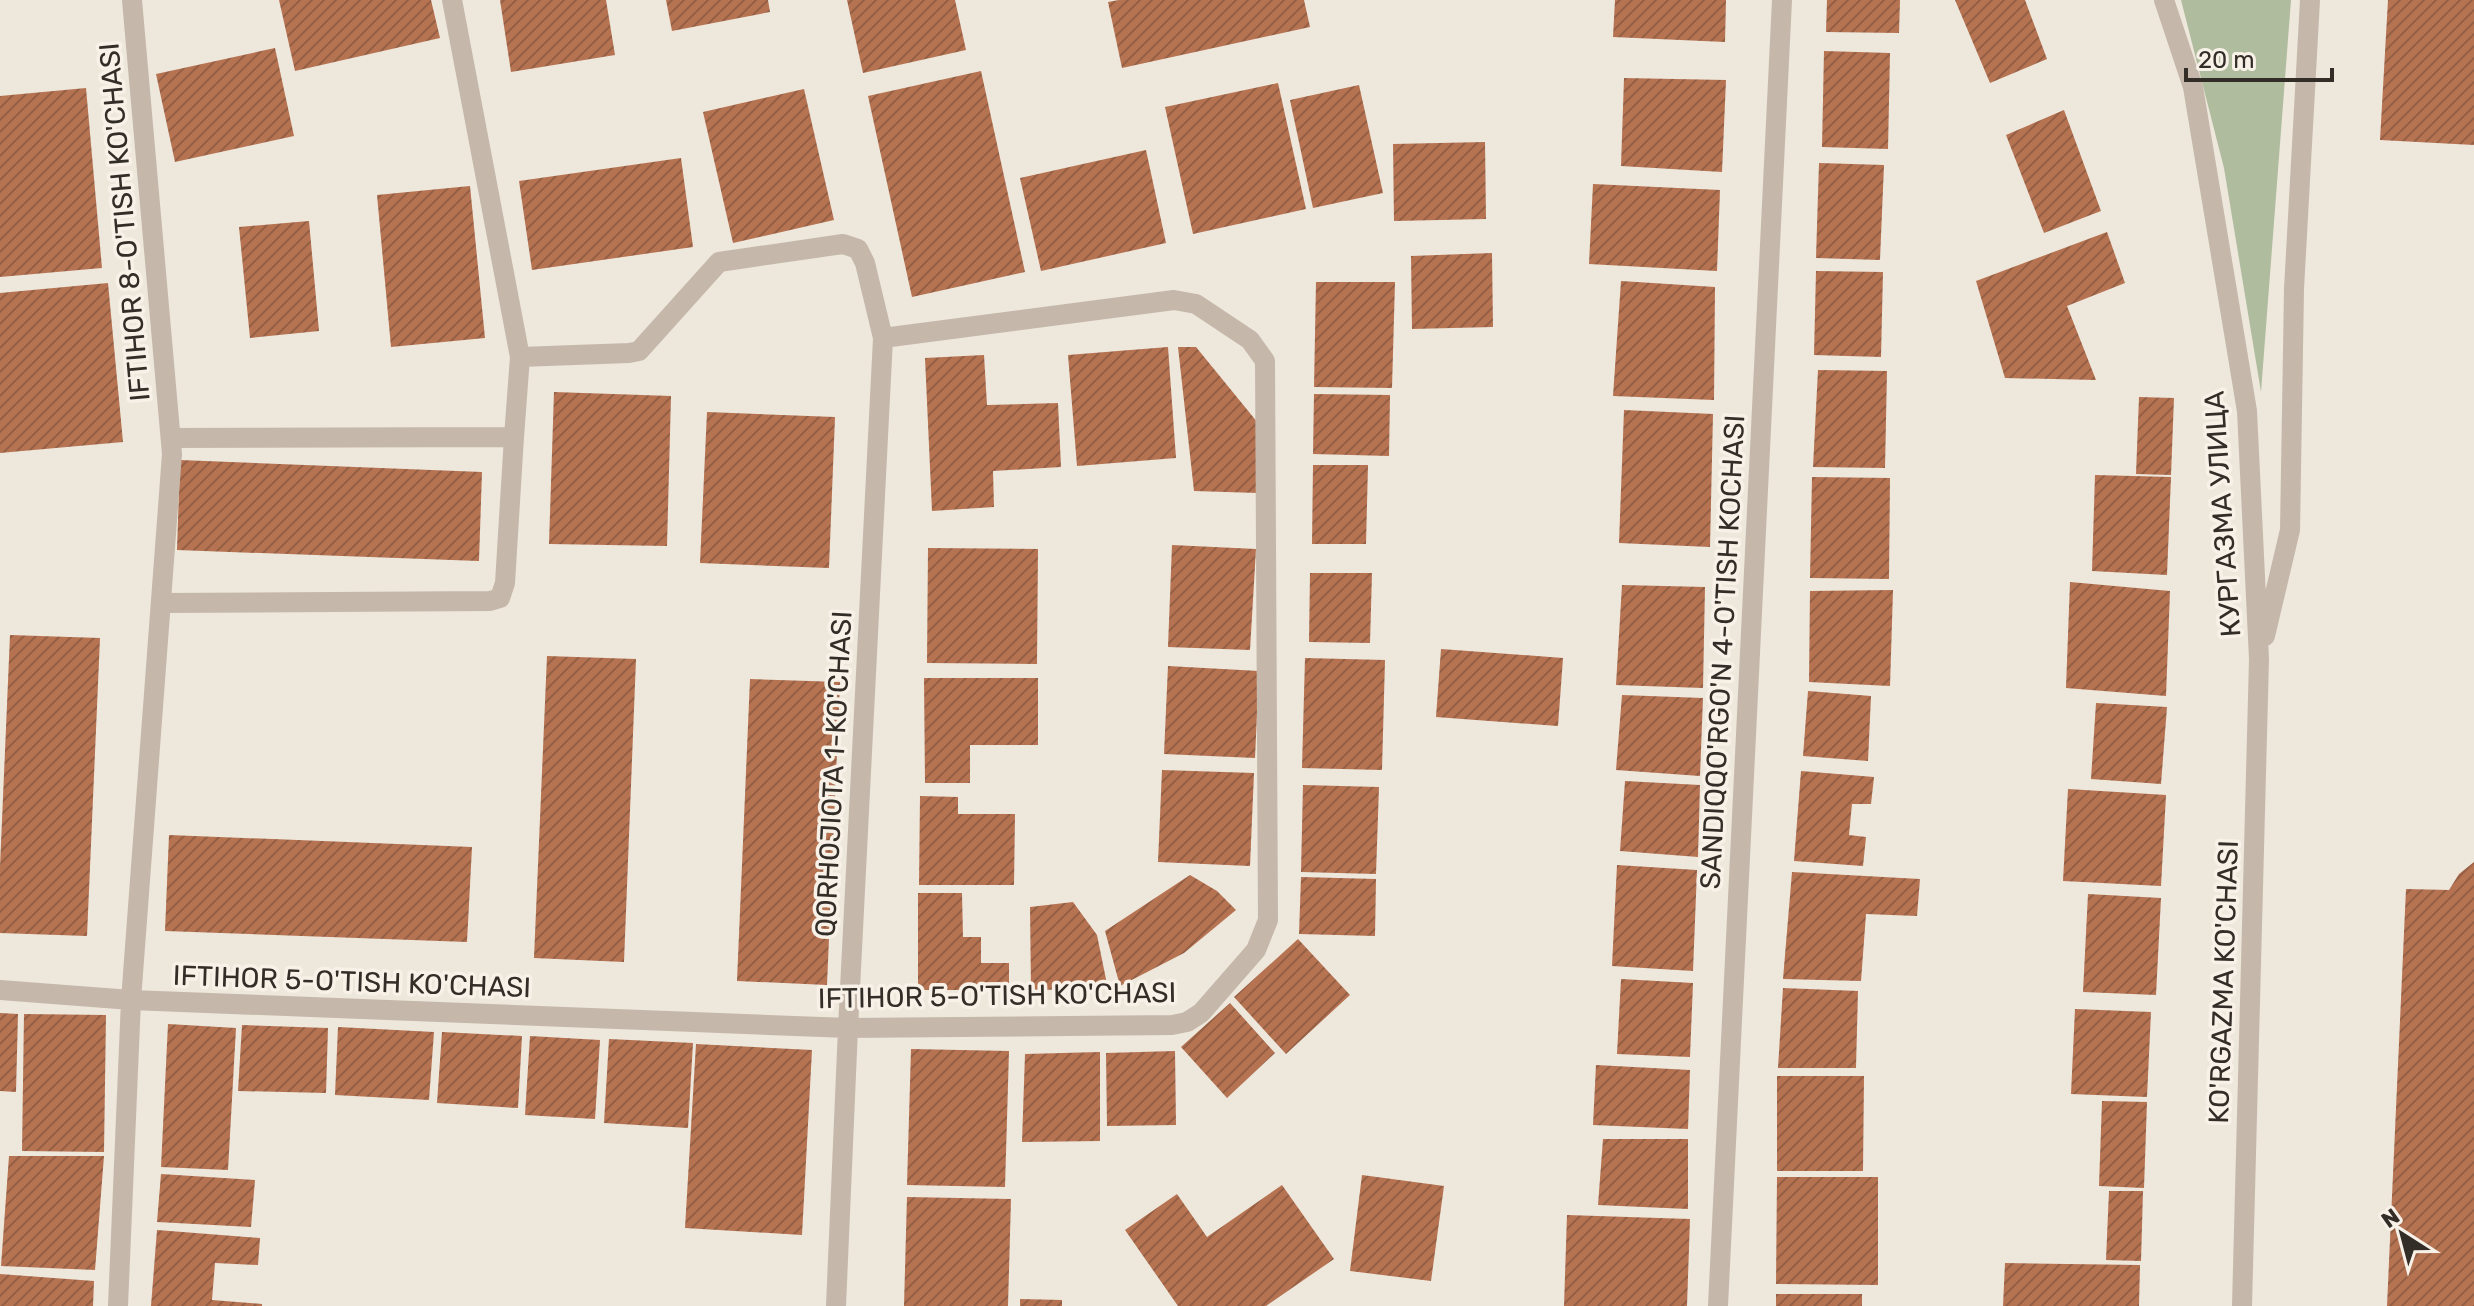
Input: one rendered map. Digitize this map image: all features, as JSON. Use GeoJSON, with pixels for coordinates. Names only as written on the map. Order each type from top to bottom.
{"type":"FeatureCollection","features":[{"type":"Feature","properties":{"kind":"street","name":"IFTIHOR 8-O'TISH KO'CHASI"},"geometry":{"type":"LineString","coordinates":[[118,1306],[131,1000],[172,454],[132,0]]}},
{"type":"Feature","properties":{"kind":"street"},"geometry":{"type":"LineString","coordinates":[[161,603],[490,601],[500,598],[505,583],[520,357],[452,0]]}},
{"type":"Feature","properties":{"kind":"street","name":"SANDIQQO'RGO'N 4-O'TISH KOCHASI"},"geometry":{"type":"LineString","coordinates":[[1718,1306],[1782,0]]}},
{"type":"Feature","properties":{"kind":"street","name":"КУРГАЗМА УЛИЦА"},"geometry":{"type":"LineString","coordinates":[[2164,0],[2193,87],[2247,411],[2259,659]]}},
{"type":"Feature","properties":{"kind":"street","name":"КУРГАЗМА УЛИЦА"},"geometry":{"type":"LineString","coordinates":[[2259,659],[2290,530],[2294,289],[2310,0]]}},
{"type":"Feature","properties":{"kind":"street","name":"QORHOJIOTA 1-KO'CHASI"},"geometry":{"type":"LineString","coordinates":[[520,357],[639,351],[719,262],[843,244],[858,249],[865,263],[883,338],[836,1306]]}},
{"type":"Feature","properties":{"kind":"street","name":"IFTIHOR 5-O'TISH KO'CHASI"},"geometry":{"type":"LineString","coordinates":[[0,990],[131,1000],[848,1028],[1172,1025],[1187,1022],[1201,1013],[1256,950],[1268,920],[1265,361],[1250,340],[1196,304],[1174,300],[883,338]]}},
{"type":"Feature","properties":{"kind":"street","name":"IFTIHOR 8-O'TISH KO'CHASI"},"geometry":{"type":"LineString","coordinates":[[171,438],[514,437]]}},
{"type":"Feature","properties":{"kind":"street","name":"KO'RGAZMA KO'CHASI"},"geometry":{"type":"LineString","coordinates":[[2242,1306],[2259,659]]}},
{"type":"Feature","properties":{"kind":"green space"},"geometry":{"type":"Polygon","coordinates":[[[2181,0],[2291,0],[2261,392],[2224,168],[2181,0]]]}},
{"type":"Feature","properties":{"kind":"building"},"geometry":{"type":"Polygon","coordinates":[[[279,0],[431,0],[440,38],[295,71],[279,0]]]}},
{"type":"Feature","properties":{"kind":"building"},"geometry":{"type":"Polygon","coordinates":[[[500,0],[606,0],[615,55],[511,72],[500,0]]]}},
{"type":"Feature","properties":{"kind":"building"},"geometry":{"type":"Polygon","coordinates":[[[666,0],[768,0],[770,12],[672,31],[666,0]]]}},
{"type":"Feature","properties":{"kind":"building"},"geometry":{"type":"Polygon","coordinates":[[[847,0],[955,0],[966,50],[863,73],[847,0]]]}},
{"type":"Feature","properties":{"kind":"building"},"geometry":{"type":"Polygon","coordinates":[[[1304,0],[1310,27],[1122,68],[1108,2],[1304,0]]]}},
{"type":"Feature","properties":{"kind":"building"},"geometry":{"type":"Polygon","coordinates":[[[1615,0],[1726,0],[1725,42],[1613,37],[1615,0]]]}},
{"type":"Feature","properties":{"kind":"building"},"geometry":{"type":"Polygon","coordinates":[[[1827,0],[1900,0],[1899,33],[1826,32],[1827,0]]]}},
{"type":"Feature","properties":{"kind":"building"},"geometry":{"type":"Polygon","coordinates":[[[1955,0],[2025,0],[2047,59],[1990,83],[1955,0]]]}},
{"type":"Feature","properties":{"kind":"building"},"geometry":{"type":"Polygon","coordinates":[[[2388,0],[2474,0],[2474,145],[2380,140],[2388,0]]]}},
{"type":"Feature","properties":{"kind":"building"},"geometry":{"type":"Polygon","coordinates":[[[275,48],[294,136],[175,162],[156,74],[275,48]]]}},
{"type":"Feature","properties":{"kind":"building"},"geometry":{"type":"Polygon","coordinates":[[[1824,51],[1890,53],[1888,149],[1822,147],[1824,51]]]}},
{"type":"Feature","properties":{"kind":"building"},"geometry":{"type":"Polygon","coordinates":[[[981,71],[1025,272],[912,297],[868,96],[981,71]]]}},
{"type":"Feature","properties":{"kind":"building"},"geometry":{"type":"Polygon","coordinates":[[[1624,78],[1726,80],[1722,172],[1621,166],[1624,78]]]}},
{"type":"Feature","properties":{"kind":"building"},"geometry":{"type":"Polygon","coordinates":[[[1278,83],[1306,209],[1193,234],[1165,107],[1278,83]]]}},
{"type":"Feature","properties":{"kind":"building"},"geometry":{"type":"Polygon","coordinates":[[[1359,85],[1383,193],[1313,208],[1290,100],[1359,85]]]}},
{"type":"Feature","properties":{"kind":"building"},"geometry":{"type":"Polygon","coordinates":[[[86,88],[102,268],[0,277],[0,96],[86,88]]]}},
{"type":"Feature","properties":{"kind":"building"},"geometry":{"type":"Polygon","coordinates":[[[804,89],[834,220],[733,243],[703,112],[804,89]]]}},
{"type":"Feature","properties":{"kind":"building"},"geometry":{"type":"Polygon","coordinates":[[[2064,110],[2101,211],[2044,233],[2006,135],[2064,110]]]}},
{"type":"Feature","properties":{"kind":"building"},"geometry":{"type":"Polygon","coordinates":[[[1485,142],[1486,219],[1394,221],[1393,144],[1485,142]]]}},
{"type":"Feature","properties":{"kind":"building"},"geometry":{"type":"Polygon","coordinates":[[[1146,150],[1166,243],[1041,271],[1020,178],[1146,150]]]}},
{"type":"Feature","properties":{"kind":"building"},"geometry":{"type":"Polygon","coordinates":[[[681,158],[693,247],[532,270],[519,181],[681,158]]]}},
{"type":"Feature","properties":{"kind":"building"},"geometry":{"type":"Polygon","coordinates":[[[1819,163],[1884,165],[1880,260],[1816,258],[1819,163]]]}},
{"type":"Feature","properties":{"kind":"building"},"geometry":{"type":"Polygon","coordinates":[[[1593,184],[1720,190],[1717,271],[1589,264],[1593,184]]]}},
{"type":"Feature","properties":{"kind":"building"},"geometry":{"type":"Polygon","coordinates":[[[470,186],[485,338],[391,347],[377,195],[470,186]]]}},
{"type":"Feature","properties":{"kind":"building"},"geometry":{"type":"Polygon","coordinates":[[[309,221],[319,331],[250,338],[239,227],[309,221]]]}},
{"type":"Feature","properties":{"kind":"building"},"geometry":{"type":"Polygon","coordinates":[[[2107,232],[2125,283],[2067,306],[2096,380],[2005,378],[1976,281],[2107,232]]]}},
{"type":"Feature","properties":{"kind":"building"},"geometry":{"type":"Polygon","coordinates":[[[1492,253],[1493,327],[1412,329],[1411,256],[1492,253]]]}},
{"type":"Feature","properties":{"kind":"building"},"geometry":{"type":"Polygon","coordinates":[[[1816,271],[1883,272],[1881,357],[1814,355],[1816,271]]]}},
{"type":"Feature","properties":{"kind":"building"},"geometry":{"type":"Polygon","coordinates":[[[1621,281],[1715,287],[1714,400],[1613,396],[1621,281]]]}},
{"type":"Feature","properties":{"kind":"building"},"geometry":{"type":"Polygon","coordinates":[[[1316,282],[1395,282],[1392,388],[1314,387],[1316,282]]]}},
{"type":"Feature","properties":{"kind":"building"},"geometry":{"type":"Polygon","coordinates":[[[108,283],[123,442],[0,453],[0,293],[108,283]]]}},
{"type":"Feature","properties":{"kind":"building"},"geometry":{"type":"Polygon","coordinates":[[[1168,347],[1176,458],[1077,466],[1068,355],[1168,347]]]}},
{"type":"Feature","properties":{"kind":"building"},"geometry":{"type":"Polygon","coordinates":[[[1178,347],[1196,347],[1258,423],[1258,493],[1194,491],[1178,347]]]}},
{"type":"Feature","properties":{"kind":"building"},"geometry":{"type":"Polygon","coordinates":[[[984,355],[987,405],[1058,403],[1061,467],[993,471],[994,507],[932,511],[925,358],[984,355]]]}},
{"type":"Feature","properties":{"kind":"building"},"geometry":{"type":"Polygon","coordinates":[[[1818,370],[1887,371],[1885,468],[1813,467],[1818,370]]]}},
{"type":"Feature","properties":{"kind":"building"},"geometry":{"type":"Polygon","coordinates":[[[554,392],[671,396],[667,546],[549,544],[554,392]]]}},
{"type":"Feature","properties":{"kind":"building"},"geometry":{"type":"Polygon","coordinates":[[[1314,394],[1390,395],[1389,456],[1313,454],[1314,394]]]}},
{"type":"Feature","properties":{"kind":"building"},"geometry":{"type":"Polygon","coordinates":[[[2139,397],[2174,398],[2171,475],[2136,474],[2139,397]]]}},
{"type":"Feature","properties":{"kind":"building"},"geometry":{"type":"Polygon","coordinates":[[[1624,410],[1713,414],[1710,547],[1619,543],[1624,410]]]}},
{"type":"Feature","properties":{"kind":"building"},"geometry":{"type":"Polygon","coordinates":[[[707,412],[835,417],[829,568],[700,563],[707,412]]]}},
{"type":"Feature","properties":{"kind":"building"},"geometry":{"type":"Polygon","coordinates":[[[180,460],[482,472],[479,561],[177,550],[180,460]]]}},
{"type":"Feature","properties":{"kind":"building"},"geometry":{"type":"Polygon","coordinates":[[[1313,465],[1368,465],[1366,544],[1312,544],[1313,465]]]}},
{"type":"Feature","properties":{"kind":"building"},"geometry":{"type":"Polygon","coordinates":[[[2095,475],[2171,477],[2167,575],[2092,571],[2095,475]]]}},
{"type":"Feature","properties":{"kind":"building"},"geometry":{"type":"Polygon","coordinates":[[[1812,477],[1890,478],[1889,579],[1810,578],[1812,477]]]}},
{"type":"Feature","properties":{"kind":"building"},"geometry":{"type":"Polygon","coordinates":[[[1172,545],[1256,549],[1250,650],[1168,647],[1172,545]]]}},
{"type":"Feature","properties":{"kind":"building"},"geometry":{"type":"Polygon","coordinates":[[[928,548],[1038,549],[1037,664],[927,663],[928,548]]]}},
{"type":"Feature","properties":{"kind":"building"},"geometry":{"type":"Polygon","coordinates":[[[1310,573],[1372,573],[1370,643],[1309,642],[1310,573]]]}},
{"type":"Feature","properties":{"kind":"building"},"geometry":{"type":"Polygon","coordinates":[[[2070,582],[2170,591],[2166,696],[2066,688],[2070,582]]]}},
{"type":"Feature","properties":{"kind":"building"},"geometry":{"type":"Polygon","coordinates":[[[1622,585],[1705,587],[1703,688],[1616,685],[1622,585]]]}},
{"type":"Feature","properties":{"kind":"building"},"geometry":{"type":"Polygon","coordinates":[[[1893,590],[1890,686],[1809,682],[1810,591],[1893,590]]]}},
{"type":"Feature","properties":{"kind":"building"},"geometry":{"type":"Polygon","coordinates":[[[10,635],[100,638],[87,936],[0,933],[10,635]]]}},
{"type":"Feature","properties":{"kind":"building"},"geometry":{"type":"Polygon","coordinates":[[[1441,649],[1563,658],[1558,726],[1436,717],[1441,649]]]}},
{"type":"Feature","properties":{"kind":"building"},"geometry":{"type":"Polygon","coordinates":[[[547,656],[636,659],[624,962],[534,958],[547,656]]]}},
{"type":"Feature","properties":{"kind":"building"},"geometry":{"type":"Polygon","coordinates":[[[1305,658],[1385,660],[1382,770],[1302,768],[1305,658]]]}},
{"type":"Feature","properties":{"kind":"building"},"geometry":{"type":"Polygon","coordinates":[[[1168,666],[1259,671],[1255,758],[1164,754],[1168,666]]]}},
{"type":"Feature","properties":{"kind":"building"},"geometry":{"type":"Polygon","coordinates":[[[924,678],[1038,678],[1038,745],[970,745],[970,783],[925,783],[924,678]]]}},
{"type":"Feature","properties":{"kind":"building"},"geometry":{"type":"Polygon","coordinates":[[[750,679],[840,682],[827,985],[737,981],[750,679]]]}},
{"type":"Feature","properties":{"kind":"building"},"geometry":{"type":"Polygon","coordinates":[[[1808,691],[1871,696],[1868,761],[1803,756],[1808,691]]]}},
{"type":"Feature","properties":{"kind":"building"},"geometry":{"type":"Polygon","coordinates":[[[1622,695],[1703,698],[1700,776],[1616,770],[1622,695]]]}},
{"type":"Feature","properties":{"kind":"building"},"geometry":{"type":"Polygon","coordinates":[[[2096,703],[2167,707],[2161,784],[2091,779],[2096,703]]]}},
{"type":"Feature","properties":{"kind":"building"},"geometry":{"type":"Polygon","coordinates":[[[1162,770],[1254,773],[1250,866],[1158,862],[1162,770]]]}},
{"type":"Feature","properties":{"kind":"building"},"geometry":{"type":"Polygon","coordinates":[[[1801,771],[1874,777],[1871,804],[1852,804],[1849,835],[1866,837],[1863,866],[1794,861],[1801,771]]]}},
{"type":"Feature","properties":{"kind":"building"},"geometry":{"type":"Polygon","coordinates":[[[1625,781],[1700,785],[1698,857],[1620,851],[1625,781]]]}},
{"type":"Feature","properties":{"kind":"building"},"geometry":{"type":"Polygon","coordinates":[[[1303,785],[1379,787],[1376,874],[1301,872],[1303,785]]]}},
{"type":"Feature","properties":{"kind":"building"},"geometry":{"type":"Polygon","coordinates":[[[2068,789],[2166,795],[2161,886],[2063,881],[2068,789]]]}},
{"type":"Feature","properties":{"kind":"building"},"geometry":{"type":"Polygon","coordinates":[[[920,796],[958,797],[958,814],[1015,814],[1014,885],[919,885],[920,796]]]}},
{"type":"Feature","properties":{"kind":"building"},"geometry":{"type":"Polygon","coordinates":[[[169,835],[472,847],[467,942],[165,931],[169,835]]]}},
{"type":"Feature","properties":{"kind":"building"},"geometry":{"type":"Polygon","coordinates":[[[2474,862],[2474,1306],[2387,1306],[2406,889],[2449,890],[2459,874],[2474,862]]]}},
{"type":"Feature","properties":{"kind":"building"},"geometry":{"type":"Polygon","coordinates":[[[1617,865],[1697,870],[1693,971],[1612,966],[1617,865]]]}},
{"type":"Feature","properties":{"kind":"building"},"geometry":{"type":"Polygon","coordinates":[[[1792,872],[1920,879],[1917,916],[1866,914],[1861,981],[1783,979],[1792,872]]]}},
{"type":"Feature","properties":{"kind":"building"},"geometry":{"type":"Polygon","coordinates":[[[1190,875],[1217,891],[1236,910],[1184,953],[1120,986],[1105,931],[1190,875]]]}},
{"type":"Feature","properties":{"kind":"building"},"geometry":{"type":"Polygon","coordinates":[[[1301,877],[1376,879],[1375,936],[1299,934],[1301,877]]]}},
{"type":"Feature","properties":{"kind":"building"},"geometry":{"type":"Polygon","coordinates":[[[918,893],[962,893],[963,937],[981,937],[981,963],[1009,963],[1009,990],[918,990],[918,893]]]}},
{"type":"Feature","properties":{"kind":"building"},"geometry":{"type":"Polygon","coordinates":[[[2088,894],[2161,898],[2156,995],[2083,992],[2088,894]]]}},
{"type":"Feature","properties":{"kind":"building"},"geometry":{"type":"Polygon","coordinates":[[[1073,902],[1097,935],[1108,989],[1031,990],[1030,907],[1073,902]]]}},
{"type":"Feature","properties":{"kind":"building"},"geometry":{"type":"Polygon","coordinates":[[[1298,939],[1350,995],[1286,1054],[1234,997],[1298,939]]]}},
{"type":"Feature","properties":{"kind":"building"},"geometry":{"type":"Polygon","coordinates":[[[1621,979],[1693,983],[1690,1057],[1617,1054],[1621,979]]]}},
{"type":"Feature","properties":{"kind":"building"},"geometry":{"type":"Polygon","coordinates":[[[1783,988],[1858,991],[1856,1068],[1778,1068],[1783,988]]]}},
{"type":"Feature","properties":{"kind":"building"},"geometry":{"type":"Polygon","coordinates":[[[1230,1003],[1275,1053],[1227,1098],[1181,1047],[1230,1003]]]}},
{"type":"Feature","properties":{"kind":"building"},"geometry":{"type":"Polygon","coordinates":[[[2075,1009],[2151,1012],[2147,1097],[2071,1094],[2075,1009]]]}},
{"type":"Feature","properties":{"kind":"building"},"geometry":{"type":"Polygon","coordinates":[[[0,1013],[18,1014],[16,1092],[0,1091],[0,1013]]]}},
{"type":"Feature","properties":{"kind":"building"},"geometry":{"type":"Polygon","coordinates":[[[24,1014],[106,1015],[104,1152],[22,1151],[24,1014]]]}},
{"type":"Feature","properties":{"kind":"building"},"geometry":{"type":"Polygon","coordinates":[[[168,1024],[236,1028],[228,1170],[161,1167],[168,1024]]]}},
{"type":"Feature","properties":{"kind":"building"},"geometry":{"type":"Polygon","coordinates":[[[242,1025],[328,1028],[326,1093],[238,1091],[242,1025]]]}},
{"type":"Feature","properties":{"kind":"building"},"geometry":{"type":"Polygon","coordinates":[[[338,1027],[434,1032],[429,1100],[335,1095],[338,1027]]]}},
{"type":"Feature","properties":{"kind":"building"},"geometry":{"type":"Polygon","coordinates":[[[442,1032],[522,1036],[518,1108],[437,1103],[442,1032]]]}},
{"type":"Feature","properties":{"kind":"building"},"geometry":{"type":"Polygon","coordinates":[[[530,1036],[600,1040],[595,1119],[525,1115],[530,1036]]]}},
{"type":"Feature","properties":{"kind":"building"},"geometry":{"type":"Polygon","coordinates":[[[609,1039],[693,1043],[688,1128],[604,1123],[609,1039]]]}},
{"type":"Feature","properties":{"kind":"building"},"geometry":{"type":"Polygon","coordinates":[[[696,1044],[812,1050],[802,1235],[685,1228],[696,1044]]]}},
{"type":"Feature","properties":{"kind":"building"},"geometry":{"type":"Polygon","coordinates":[[[911,1049],[1009,1051],[1005,1187],[907,1185],[911,1049]]]}},
{"type":"Feature","properties":{"kind":"building"},"geometry":{"type":"Polygon","coordinates":[[[1175,1051],[1176,1125],[1107,1126],[1106,1053],[1175,1051]]]}},
{"type":"Feature","properties":{"kind":"building"},"geometry":{"type":"Polygon","coordinates":[[[1100,1052],[1100,1141],[1022,1142],[1025,1054],[1100,1052]]]}},
{"type":"Feature","properties":{"kind":"building"},"geometry":{"type":"Polygon","coordinates":[[[1596,1065],[1690,1070],[1688,1129],[1593,1125],[1596,1065]]]}},
{"type":"Feature","properties":{"kind":"building"},"geometry":{"type":"Polygon","coordinates":[[[1777,1076],[1864,1076],[1863,1171],[1777,1171],[1777,1076]]]}},
{"type":"Feature","properties":{"kind":"building"},"geometry":{"type":"Polygon","coordinates":[[[2102,1101],[2147,1102],[2144,1188],[2099,1186],[2102,1101]]]}},
{"type":"Feature","properties":{"kind":"building"},"geometry":{"type":"Polygon","coordinates":[[[1603,1139],[1688,1139],[1688,1209],[1598,1205],[1603,1139]]]}},
{"type":"Feature","properties":{"kind":"building"},"geometry":{"type":"Polygon","coordinates":[[[9,1156],[104,1156],[95,1270],[1,1266],[9,1156]]]}},
{"type":"Feature","properties":{"kind":"building"},"geometry":{"type":"Polygon","coordinates":[[[161,1174],[255,1180],[251,1227],[157,1222],[161,1174]]]}},
{"type":"Feature","properties":{"kind":"building"},"geometry":{"type":"Polygon","coordinates":[[[1362,1175],[1444,1186],[1431,1281],[1350,1271],[1362,1175]]]}},
{"type":"Feature","properties":{"kind":"building"},"geometry":{"type":"Polygon","coordinates":[[[1777,1177],[1878,1177],[1878,1285],[1776,1284],[1777,1177]]]}},
{"type":"Feature","properties":{"kind":"building"},"geometry":{"type":"Polygon","coordinates":[[[1282,1185],[1334,1259],[1266,1306],[1178,1306],[1125,1230],[1177,1194],[1207,1237],[1282,1185]]]}},
{"type":"Feature","properties":{"kind":"building"},"geometry":{"type":"Polygon","coordinates":[[[2109,1191],[2143,1191],[2141,1261],[2106,1260],[2109,1191]]]}},
{"type":"Feature","properties":{"kind":"building"},"geometry":{"type":"Polygon","coordinates":[[[907,1197],[1011,1199],[1008,1306],[904,1306],[907,1197]]]}},
{"type":"Feature","properties":{"kind":"building"},"geometry":{"type":"Polygon","coordinates":[[[1567,1215],[1690,1219],[1687,1306],[1564,1306],[1567,1215]]]}},
{"type":"Feature","properties":{"kind":"building"},"geometry":{"type":"Polygon","coordinates":[[[157,1230],[260,1238],[258,1265],[215,1263],[212,1300],[262,1306],[151,1306],[157,1230]]]}},
{"type":"Feature","properties":{"kind":"building"},"geometry":{"type":"Polygon","coordinates":[[[2005,1263],[2140,1265],[2139,1306],[2003,1306],[2005,1263]]]}},
{"type":"Feature","properties":{"kind":"building"},"geometry":{"type":"Polygon","coordinates":[[[0,1274],[94,1281],[93,1306],[0,1306],[0,1274]]]}},
{"type":"Feature","properties":{"kind":"building"},"geometry":{"type":"Polygon","coordinates":[[[1776,1294],[1862,1294],[1862,1306],[1776,1306],[1776,1294]]]}},
{"type":"Feature","properties":{"kind":"building"},"geometry":{"type":"Polygon","coordinates":[[[1020,1299],[1062,1300],[1062,1306],[1020,1306],[1020,1299]]]}}]}
